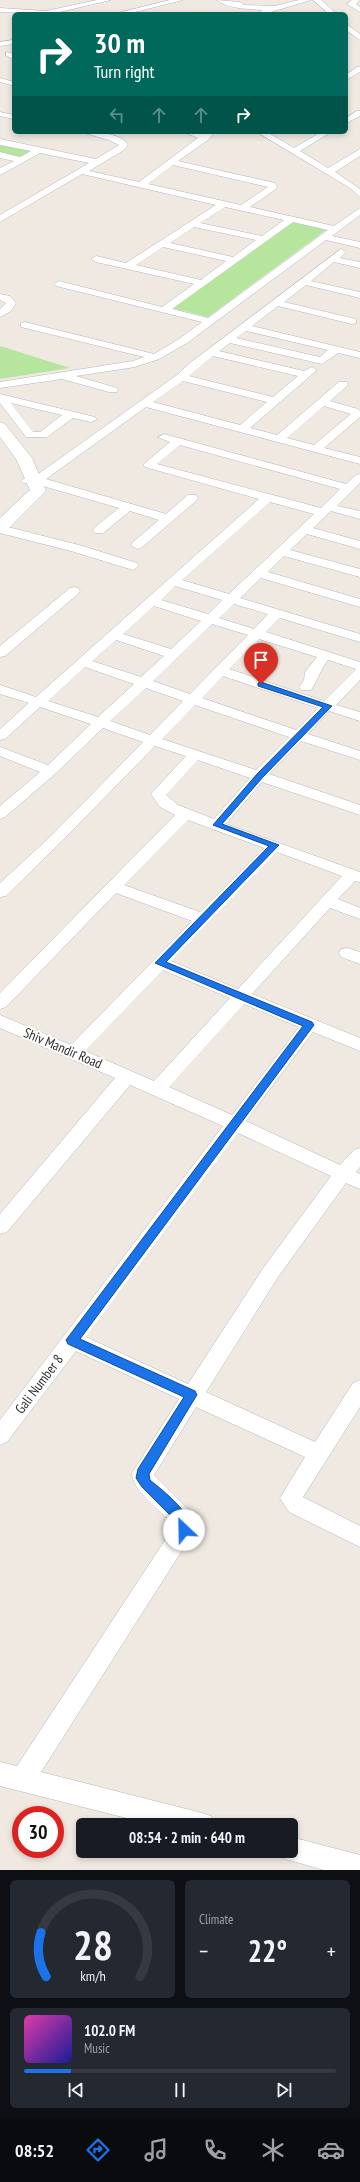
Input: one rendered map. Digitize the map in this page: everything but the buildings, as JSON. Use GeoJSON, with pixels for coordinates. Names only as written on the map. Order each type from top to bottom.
{"type":"FeatureCollection","features":[{"type":"Feature","properties":{"kind":"main road"},"geometry":{"type":"LineString","coordinates":[[0,427],[24,458],[38,491],[0,528]]}},
{"type":"Feature","properties":{"kind":"main road"},"geometry":{"type":"LineString","coordinates":[[0,446],[33,481]]}},
{"type":"Feature","properties":{"kind":"main road"},"geometry":{"type":"LineString","coordinates":[[0,514],[18,498],[33,481]]}},
{"type":"Feature","properties":{"kind":"street"},"geometry":{"type":"LineString","coordinates":[[126,12],[179,0]]}},
{"type":"Feature","properties":{"kind":"street"},"geometry":{"type":"LineString","coordinates":[[221,0],[229,4],[240,4],[242,7],[276,8]]}},
{"type":"Feature","properties":{"kind":"street"},"geometry":{"type":"LineString","coordinates":[[268,0],[276,8]]}},
{"type":"Feature","properties":{"kind":"street"},"geometry":{"type":"LineString","coordinates":[[264,12],[307,0]]}},
{"type":"Feature","properties":{"kind":"street"},"geometry":{"type":"LineString","coordinates":[[317,0],[331,12]]}},
{"type":"Feature","properties":{"kind":"street"},"geometry":{"type":"LineString","coordinates":[[353,1],[351,4],[360,10]]}},
{"type":"Feature","properties":{"kind":"street"},"geometry":{"type":"LineString","coordinates":[[52,12],[113,2],[134,10]]}},
{"type":"Feature","properties":{"kind":"street"},"geometry":{"type":"LineString","coordinates":[[0,10],[31,12]]}},
{"type":"Feature","properties":{"kind":"street"},"geometry":{"type":"LineString","coordinates":[[348,28],[359,36]]}},
{"type":"Feature","properties":{"kind":"street"},"geometry":{"type":"LineString","coordinates":[[348,35],[359,36]]}},
{"type":"Feature","properties":{"kind":"street"},"geometry":{"type":"LineString","coordinates":[[0,44],[12,41]]}},
{"type":"Feature","properties":{"kind":"street"},"geometry":{"type":"LineString","coordinates":[[348,77],[360,70]]}},
{"type":"Feature","properties":{"kind":"street"},"geometry":{"type":"LineString","coordinates":[[0,80],[12,83]]}},
{"type":"Feature","properties":{"kind":"street"},"geometry":{"type":"LineString","coordinates":[[348,120],[360,113]]}},
{"type":"Feature","properties":{"kind":"street"},"geometry":{"type":"LineString","coordinates":[[0,114],[12,117]]}},
{"type":"Feature","properties":{"kind":"street"},"geometry":{"type":"LineString","coordinates":[[0,219],[79,171],[121,148],[124,144],[112,138],[94,134]]}},
{"type":"Feature","properties":{"kind":"street"},"geometry":{"type":"LineString","coordinates":[[264,134],[328,172],[357,183],[360,194]]}},
{"type":"Feature","properties":{"kind":"street"},"geometry":{"type":"LineString","coordinates":[[294,151],[324,134]]}},
{"type":"Feature","properties":{"kind":"street"},"geometry":{"type":"LineString","coordinates":[[141,185],[208,135]]}},
{"type":"Feature","properties":{"kind":"street"},"geometry":{"type":"LineString","coordinates":[[0,142],[96,162]]}},
{"type":"Feature","properties":{"kind":"street"},"geometry":{"type":"LineString","coordinates":[[0,172],[39,150]]}},
{"type":"Feature","properties":{"kind":"street"},"geometry":{"type":"LineString","coordinates":[[328,172],[360,152]]}},
{"type":"Feature","properties":{"kind":"street"},"geometry":{"type":"LineString","coordinates":[[0,155],[22,160]]}},
{"type":"Feature","properties":{"kind":"street"},"geometry":{"type":"LineString","coordinates":[[172,162],[272,185],[273,187],[242,208]]}},
{"type":"Feature","properties":{"kind":"street"},"geometry":{"type":"LineString","coordinates":[[79,171],[335,229]]}},
{"type":"Feature","properties":{"kind":"street"},"geometry":{"type":"LineString","coordinates":[[128,266],[223,204]]}},
{"type":"Feature","properties":{"kind":"street"},"geometry":{"type":"LineString","coordinates":[[0,385],[135,364],[155,357],[183,341],[360,211]]}},
{"type":"Feature","properties":{"kind":"street"},"geometry":{"type":"LineString","coordinates":[[164,310],[292,219]]}},
{"type":"Feature","properties":{"kind":"street"},"geometry":{"type":"LineString","coordinates":[[192,224],[264,239]]}},
{"type":"Feature","properties":{"kind":"street"},"geometry":{"type":"LineString","coordinates":[[323,237],[360,245]]}},
{"type":"Feature","properties":{"kind":"street"},"geometry":{"type":"LineString","coordinates":[[161,244],[234,260]]}},
{"type":"Feature","properties":{"kind":"street"},"geometry":{"type":"LineString","coordinates":[[33,481],[181,377],[211,352],[304,282],[341,252]]}},
{"type":"Feature","properties":{"kind":"street"},"geometry":{"type":"LineString","coordinates":[[96,259],[203,283]]}},
{"type":"Feature","properties":{"kind":"street"},"geometry":{"type":"LineString","coordinates":[[332,259],[360,265]]}},
{"type":"Feature","properties":{"kind":"street"},"geometry":{"type":"LineString","coordinates":[[304,282],[360,295]]}},
{"type":"Feature","properties":{"kind":"street"},"geometry":{"type":"LineString","coordinates":[[59,284],[209,321]]}},
{"type":"Feature","properties":{"kind":"street"},"geometry":{"type":"LineString","coordinates":[[0,297],[11,303],[7,309],[0,314]]}},
{"type":"Feature","properties":{"kind":"street"},"geometry":{"type":"LineString","coordinates":[[276,303],[352,321]]}},
{"type":"Feature","properties":{"kind":"street"},"geometry":{"type":"LineString","coordinates":[[25,326],[155,357]]}},
{"type":"Feature","properties":{"kind":"street"},"geometry":{"type":"LineString","coordinates":[[244,327],[360,355]]}},
{"type":"Feature","properties":{"kind":"street"},"geometry":{"type":"LineString","coordinates":[[228,339],[322,361],[336,349]]}},
{"type":"Feature","properties":{"kind":"street"},"geometry":{"type":"LineString","coordinates":[[211,352],[309,372],[242,429]]}},
{"type":"Feature","properties":{"kind":"street"},"geometry":{"type":"LineString","coordinates":[[61,375],[113,390]]}},
{"type":"Feature","properties":{"kind":"street"},"geometry":{"type":"LineString","coordinates":[[181,377],[276,401]]}},
{"type":"Feature","properties":{"kind":"street"},"geometry":{"type":"LineString","coordinates":[[279,439],[343,384]]}},
{"type":"Feature","properties":{"kind":"street"},"geometry":{"type":"LineString","coordinates":[[0,397],[30,436],[43,435],[71,414]]}},
{"type":"Feature","properties":{"kind":"street"},"geometry":{"type":"LineString","coordinates":[[0,397],[91,419]]}},
{"type":"Feature","properties":{"kind":"street"},"geometry":{"type":"LineString","coordinates":[[316,449],[357,414],[354,411],[322,402]]}},
{"type":"Feature","properties":{"kind":"street"},"geometry":{"type":"LineString","coordinates":[[145,403],[316,449],[359,459]]}},
{"type":"Feature","properties":{"kind":"street"},"geometry":{"type":"LineString","coordinates":[[164,437],[348,488]]}},
{"type":"Feature","properties":{"kind":"street"},"geometry":{"type":"LineString","coordinates":[[178,441],[149,465],[268,497],[360,516]]}},
{"type":"Feature","properties":{"kind":"street"},"geometry":{"type":"LineString","coordinates":[[0,814],[50,771],[143,681],[360,477]]}},
{"type":"Feature","properties":{"kind":"street"},"geometry":{"type":"LineString","coordinates":[[33,481],[168,519]]}},
{"type":"Feature","properties":{"kind":"street"},"geometry":{"type":"LineString","coordinates":[[0,736],[175,582],[268,497]]}},
{"type":"Feature","properties":{"kind":"street"},"geometry":{"type":"LineString","coordinates":[[137,545],[192,498]]}},
{"type":"Feature","properties":{"kind":"street"},"geometry":{"type":"LineString","coordinates":[[99,530],[128,507]]}},
{"type":"Feature","properties":{"kind":"street"},"geometry":{"type":"LineString","coordinates":[[0,528],[75,548],[133,566]]}},
{"type":"Feature","properties":{"kind":"street"},"geometry":{"type":"LineString","coordinates":[[304,529],[360,545]]}},
{"type":"Feature","properties":{"kind":"street"},"geometry":{"type":"LineString","coordinates":[[282,551],[360,573]]}},
{"type":"Feature","properties":{"kind":"street"},"geometry":{"type":"LineString","coordinates":[[259,572],[360,603]]}},
{"type":"Feature","properties":{"kind":"street"},"geometry":{"type":"LineString","coordinates":[[175,582],[360,638]]}},
{"type":"Feature","properties":{"kind":"street"},"geometry":{"type":"LineString","coordinates":[[0,653],[74,591]]}},
{"type":"Feature","properties":{"kind":"street"},"geometry":{"type":"LineString","coordinates":[[152,601],[360,666]]}},
{"type":"Feature","properties":{"kind":"street"},"geometry":{"type":"LineString","coordinates":[[0,892],[56,838],[278,613]]}},
{"type":"Feature","properties":{"kind":"street"},"geometry":{"type":"LineString","coordinates":[[114,635],[172,654]]}},
{"type":"Feature","properties":{"kind":"street"},"geometry":{"type":"LineString","coordinates":[[306,687],[311,680],[312,672],[325,655]]}},
{"type":"Feature","properties":{"kind":"street"},"geometry":{"type":"LineString","coordinates":[[84,662],[194,698],[299,736],[360,756]]}},
{"type":"Feature","properties":{"kind":"street"},"geometry":{"type":"LineString","coordinates":[[221,671],[360,717]]}},
{"type":"Feature","properties":{"kind":"street"},"geometry":{"type":"LineString","coordinates":[[217,825],[260,775],[360,672]]}},
{"type":"Feature","properties":{"kind":"street"},"geometry":{"type":"LineString","coordinates":[[0,689],[195,755],[260,775],[360,810]]}},
{"type":"Feature","properties":{"kind":"street"},"geometry":{"type":"LineString","coordinates":[[0,752],[50,771]]}},
{"type":"Feature","properties":{"kind":"street"},"geometry":{"type":"LineString","coordinates":[[157,1089],[239,997],[328,901],[356,876],[275,845],[185,814],[165,804],[160,800],[158,794],[195,755]]}},
{"type":"Feature","properties":{"kind":"street"},"geometry":{"type":"LineString","coordinates":[[0,1003],[185,814]]}},
{"type":"Feature","properties":{"kind":"street"},"geometry":{"type":"LineString","coordinates":[[73,1053],[275,845]]}},
{"type":"Feature","properties":{"kind":"street"},"geometry":{"type":"LineString","coordinates":[[115,887],[203,919]]}},
{"type":"Feature","properties":{"kind":"street"},"geometry":{"type":"LineString","coordinates":[[328,901],[360,914]]}},
{"type":"Feature","properties":{"kind":"street"},"geometry":{"type":"LineString","coordinates":[[160,963],[239,997],[360,1045]]}},
{"type":"Feature","properties":{"kind":"street","name":"Shiv Mandir Road"},"geometry":{"type":"LineString","coordinates":[[0,1021],[236,1124],[342,1175],[360,1182]]}},
{"type":"Feature","properties":{"kind":"street","name":"Gali Number 8"},"geometry":{"type":"LineString","coordinates":[[0,1436],[309,1025]]}},
{"type":"Feature","properties":{"kind":"street"},"geometry":{"type":"LineString","coordinates":[[0,1226],[127,1076]]}},
{"type":"Feature","properties":{"kind":"street"},"geometry":{"type":"LineString","coordinates":[[174,1818],[11,1777],[184,1530],[183,1519],[146,1483],[142,1478],[143,1473],[191,1395],[271,1272],[342,1175],[360,1155]]}},
{"type":"Feature","properties":{"kind":"street"},"geometry":{"type":"LineString","coordinates":[[72,1340],[320,1454]]}},
{"type":"Feature","properties":{"kind":"street"},"geometry":{"type":"LineString","coordinates":[[360,1389],[291,1498],[297,1505],[360,1537]]}},
{"type":"Feature","properties":{"kind":"street"},"geometry":{"type":"LineString","coordinates":[[298,1851],[360,1867]]}},
{"type":"Feature","properties":{"kind":"green space"},"geometry":{"type":"Polygon","coordinates":[[[0,144],[33,151],[21,158],[0,153],[0,144]]]}},
{"type":"Feature","properties":{"kind":"green space"},"geometry":{"type":"Polygon","coordinates":[[[292,222],[326,230],[208,317],[172,308],[292,222]]]}},
{"type":"Feature","properties":{"kind":"green space"},"geometry":{"type":"Polygon","coordinates":[[[0,346],[70,368],[0,379],[0,346]]]}},
{"type":"Feature","properties":{"kind":"route"},"geometry":{"type":"LineString","coordinates":[[184,1530],[185,1523],[183,1519],[142,1478],[143,1473],[191,1395],[72,1340],[309,1025],[160,963],[275,845],[217,825],[260,775],[328,706],[261,684]]}}]}
